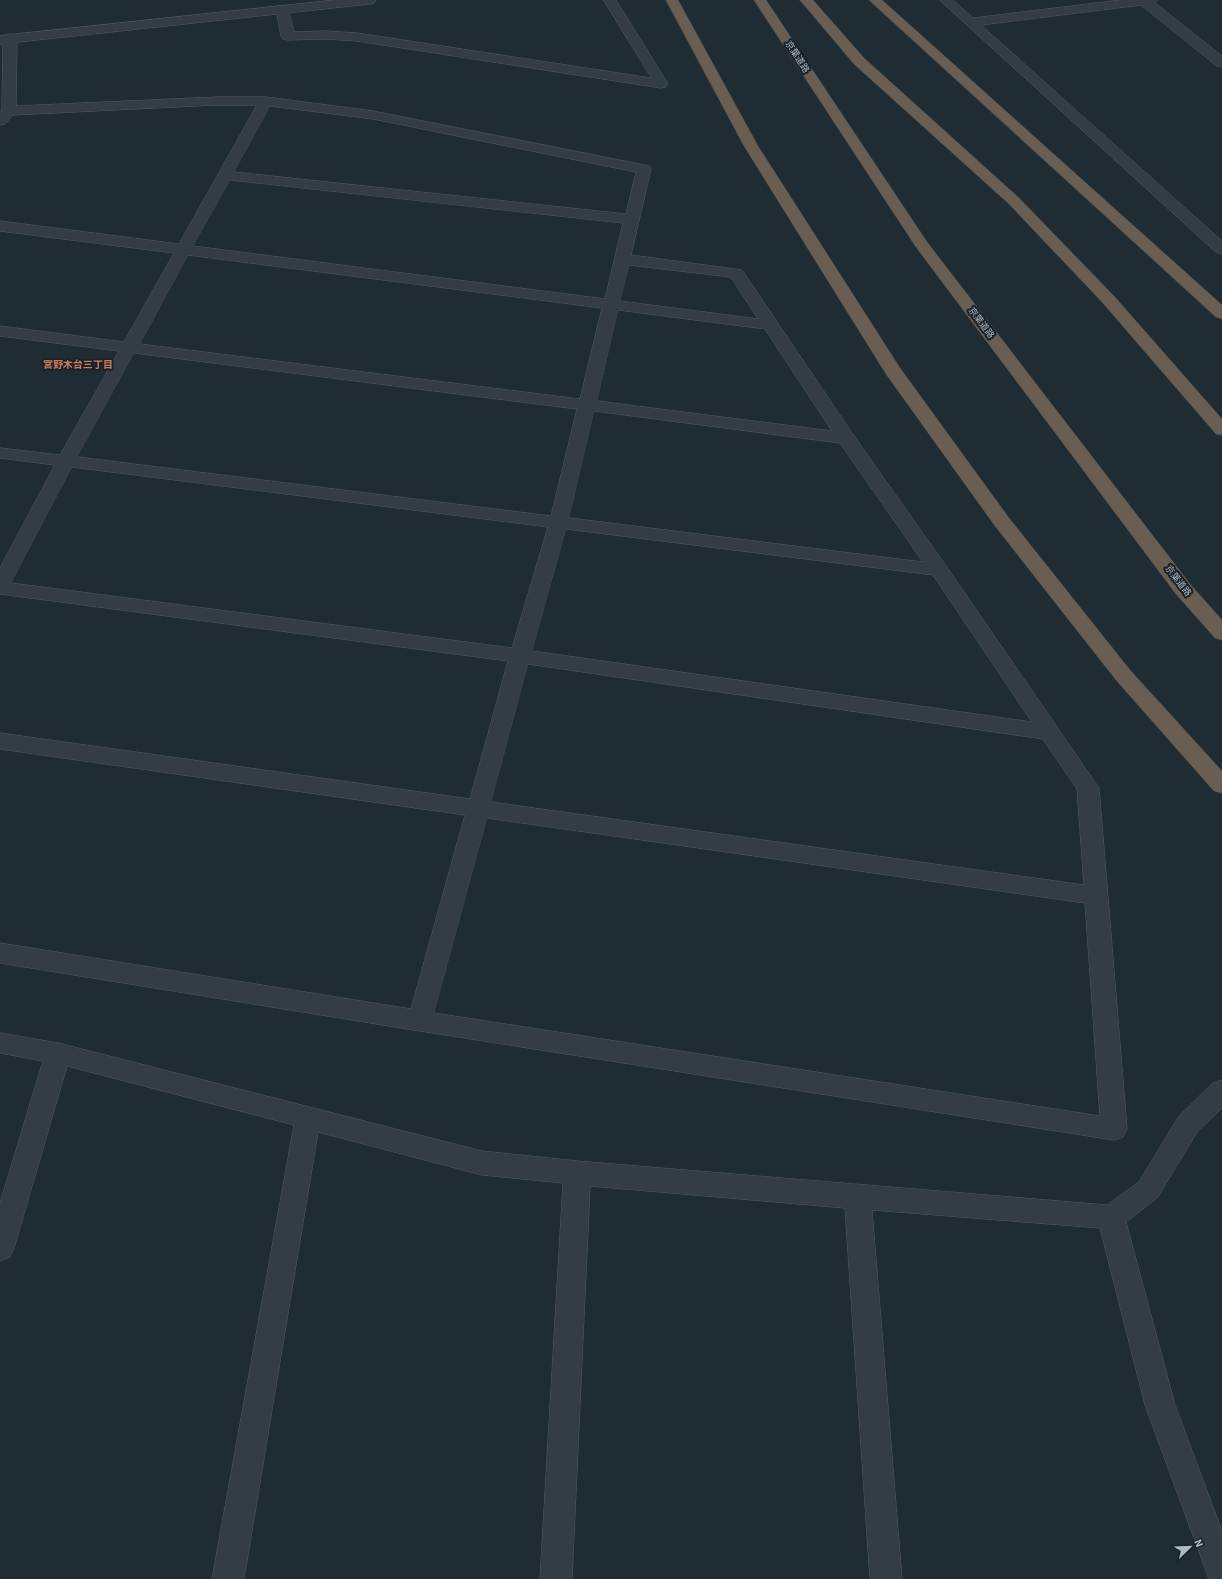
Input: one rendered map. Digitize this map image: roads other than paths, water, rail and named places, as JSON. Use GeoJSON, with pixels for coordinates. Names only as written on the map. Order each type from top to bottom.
{"type":"FeatureCollection","features":[{"type":"Feature","properties":{"kind":"highway"},"geometry":{"type":"LineString","coordinates":[[672,0],[751,146],[892,370],[1002,522],[1123,675],[1222,785]]}},
{"type":"Feature","properties":{"kind":"highway","name":"京葉道路"},"geometry":{"type":"LineString","coordinates":[[760,0],[921,244],[1184,590],[1222,633]]}},
{"type":"Feature","properties":{"kind":"highway"},"geometry":{"type":"LineString","coordinates":[[806,0],[860,61],[1014,201],[1108,299],[1222,430]]}},
{"type":"Feature","properties":{"kind":"highway"},"geometry":{"type":"LineString","coordinates":[[875,0],[1222,314]]}},
{"type":"Feature","properties":{"kind":"street"},"geometry":{"type":"LineString","coordinates":[[370,0],[5,39],[4,116],[217,101],[266,101],[373,115],[644,169],[559,522],[520,656],[420,1021]]}},
{"type":"Feature","properties":{"kind":"street"},"geometry":{"type":"LineString","coordinates":[[282,9],[288,36],[326,35],[357,37],[661,84],[610,0]]}},
{"type":"Feature","properties":{"kind":"street"},"geometry":{"type":"LineString","coordinates":[[946,0],[1222,249]]}},
{"type":"Feature","properties":{"kind":"street"},"geometry":{"type":"LineString","coordinates":[[971,22],[1148,0],[1222,63]]}},
{"type":"Feature","properties":{"kind":"street"},"geometry":{"type":"LineString","coordinates":[[266,101],[66,461],[0,587],[520,656],[1050,732]]}},
{"type":"Feature","properties":{"kind":"street"},"geometry":{"type":"LineString","coordinates":[[225,175],[632,219]]}},
{"type":"Feature","properties":{"kind":"street"},"geometry":{"type":"LineString","coordinates":[[0,226],[770,325]]}},
{"type":"Feature","properties":{"kind":"street"},"geometry":{"type":"LineString","coordinates":[[0,953],[420,1021],[1114,1129],[1088,788],[939,570],[846,438],[736,273],[622,259]]}},
{"type":"Feature","properties":{"kind":"street"},"geometry":{"type":"LineString","coordinates":[[0,331],[846,438]]}},
{"type":"Feature","properties":{"kind":"street"},"geometry":{"type":"LineString","coordinates":[[0,453],[939,570]]}},
{"type":"Feature","properties":{"kind":"street"},"geometry":{"type":"LineString","coordinates":[[0,741],[478,810],[1096,896]]}},
{"type":"Feature","properties":{"kind":"street"},"geometry":{"type":"LineString","coordinates":[[0,1043],[58,1053],[482,1163],[577,1173],[1111,1217],[1148,1190],[1188,1124],[1222,1091]]}},
{"type":"Feature","properties":{"kind":"street"},"geometry":{"type":"LineString","coordinates":[[0,1248],[58,1053]]}},
{"type":"Feature","properties":{"kind":"street"},"geometry":{"type":"LineString","coordinates":[[228,1579],[308,1117]]}},
{"type":"Feature","properties":{"kind":"street"},"geometry":{"type":"LineString","coordinates":[[556,1579],[577,1173]]}},
{"type":"Feature","properties":{"kind":"street"},"geometry":{"type":"LineString","coordinates":[[858,1197],[886,1579]]}},
{"type":"Feature","properties":{"kind":"street"},"geometry":{"type":"LineString","coordinates":[[1111,1217],[1160,1405],[1222,1572]]}},
{"type":"Feature","properties":{"kind":"district","name":"宮野木台三丁目"},"geometry":{"type":"Point","coordinates":[78,365]}}]}
